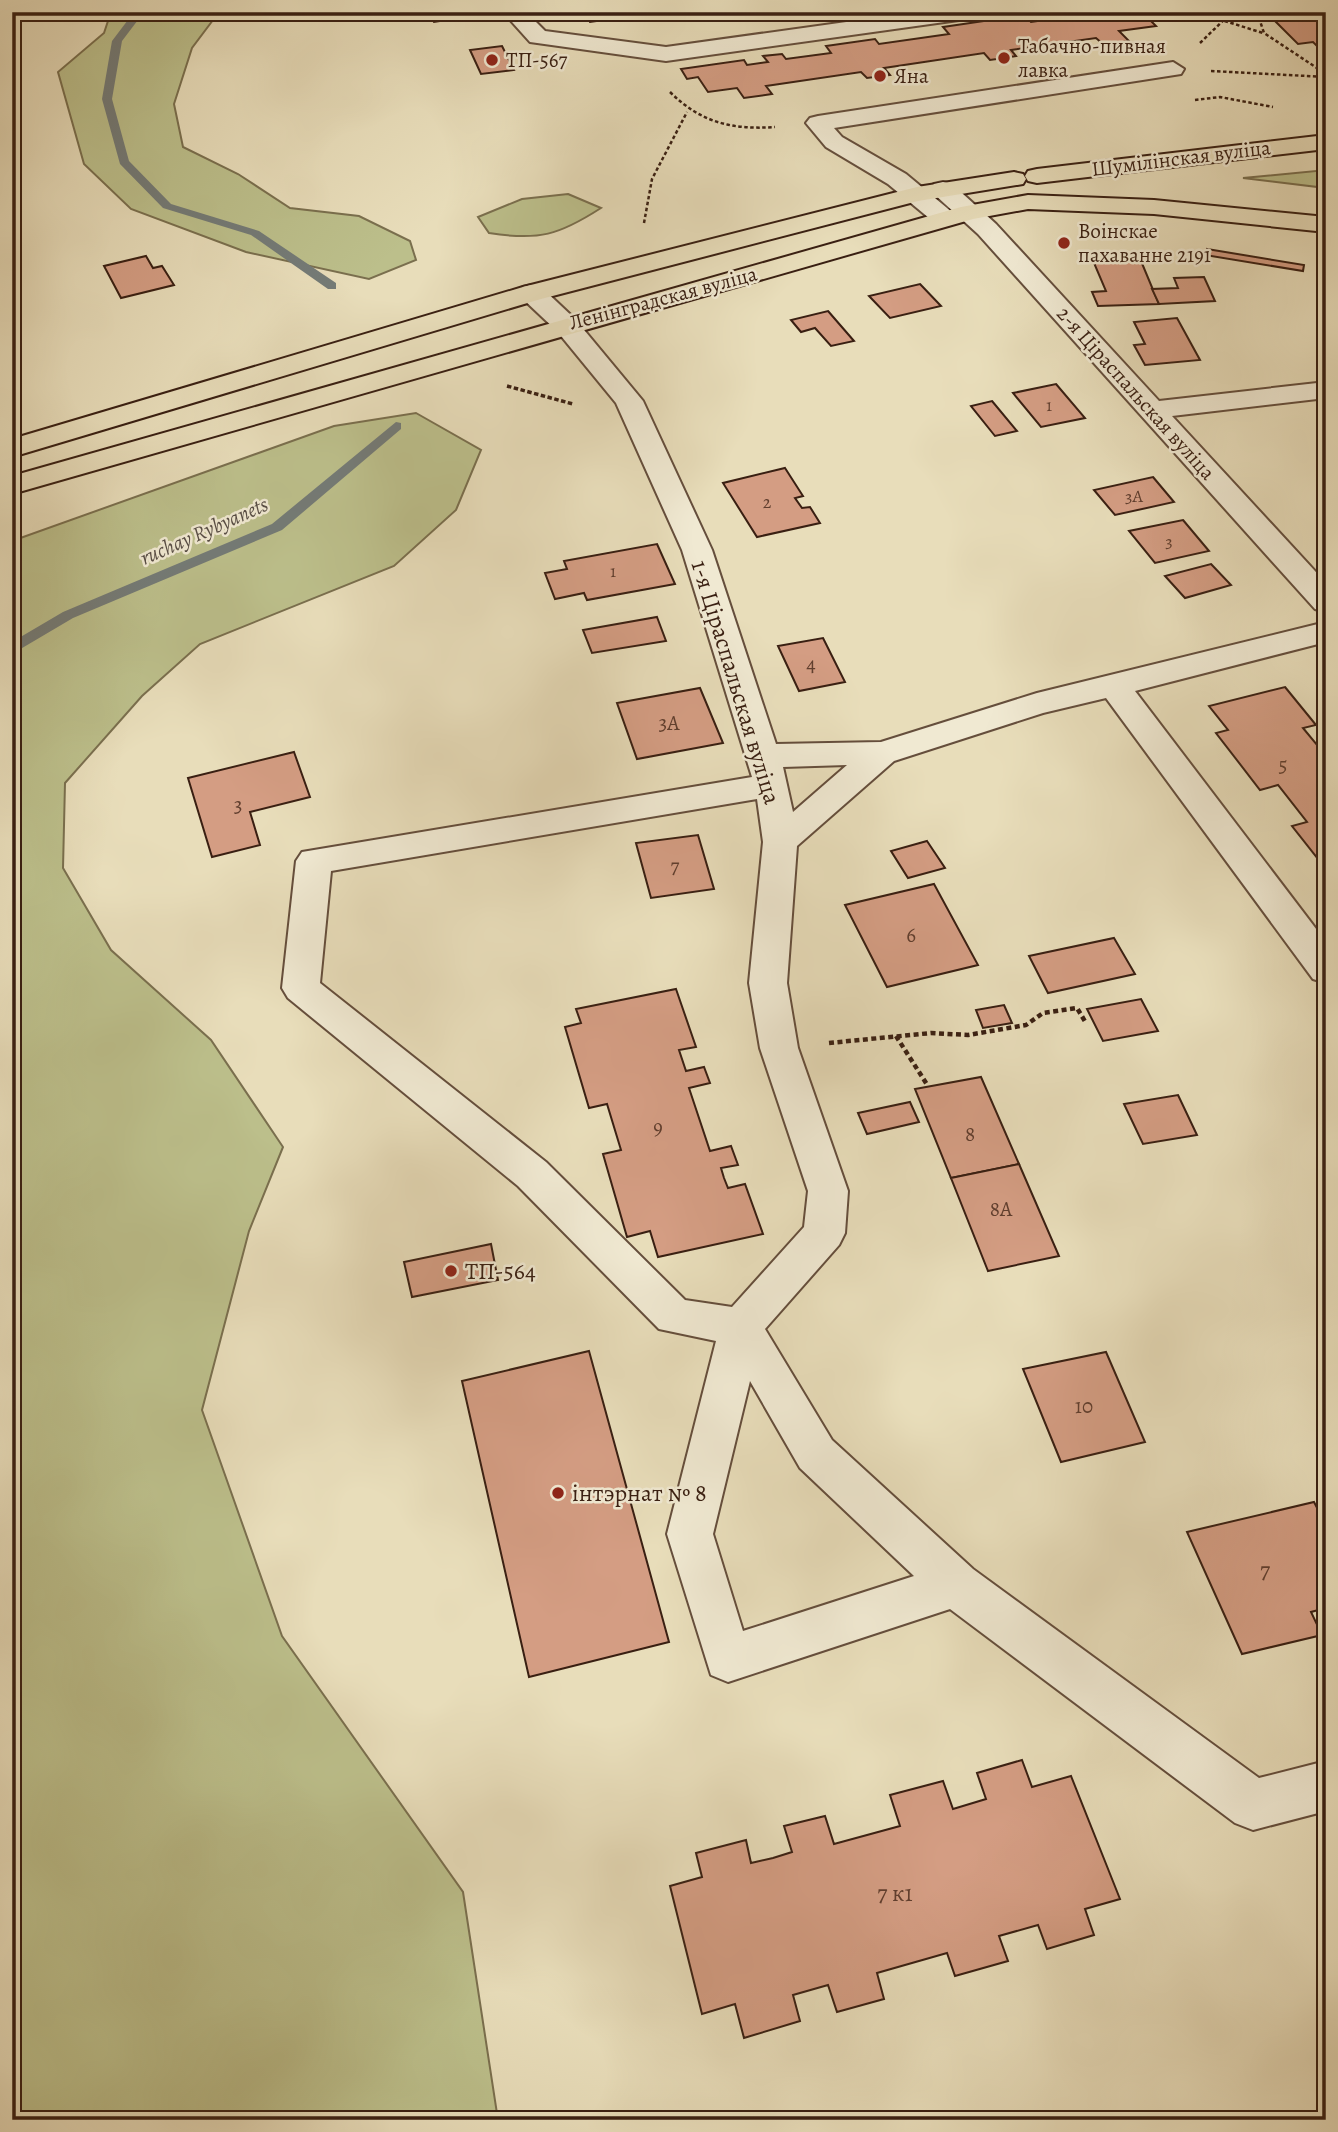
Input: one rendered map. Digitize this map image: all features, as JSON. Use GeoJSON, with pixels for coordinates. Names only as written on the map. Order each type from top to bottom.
{"type":"FeatureCollection","features":[{"type":"Feature","properties":{"kind":"main road","name":"Шумілінская вуліца"},"geometry":{"type":"LineString","coordinates":[[1037,176],[1326,142]]}},
{"type":"Feature","properties":{"kind":"main road","name":"Ленінградская вуліца"},"geometry":{"type":"LineString","coordinates":[[12,449],[533,293],[943,189],[1037,176],[1149,184],[1326,204]]}},
{"type":"Feature","properties":{"kind":"main road","name":"Ленінградская вуліца"},"geometry":{"type":"LineString","coordinates":[[12,485],[957,215],[1028,202],[1154,207],[1326,225]]}},
{"type":"Feature","properties":{"kind":"street"},"geometry":{"type":"LineString","coordinates":[[513,12],[538,37],[666,54],[966,12]]}},
{"type":"Feature","properties":{"kind":"street"},"geometry":{"type":"LineString","coordinates":[[957,215],[917,194],[834,142],[818,123],[1173,69]]}},
{"type":"Feature","properties":{"kind":"street","name":"2-я Ціраспальская вуліца"},"geometry":{"type":"LineString","coordinates":[[943,189],[957,215],[1152,410],[1326,602]]}},
{"type":"Feature","properties":{"kind":"street","name":"1-я Ціраспальская вуліца"},"geometry":{"type":"LineString","coordinates":[[533,293],[566,325],[629,401],[697,550],[767,771],[779,842],[768,983],[779,1048],[828,1191],[824,1233],[741,1327]]}},
{"type":"Feature","properties":{"kind":"street"},"geometry":{"type":"LineString","coordinates":[[1152,410],[1326,390]]}},
{"type":"Feature","properties":{"kind":"street"},"geometry":{"type":"LineString","coordinates":[[741,1327],[674,1317],[532,1174],[301,988],[314,861],[767,771],[882,753],[1037,704],[1114,687],[1326,632]]}},
{"type":"Feature","properties":{"kind":"street"},"geometry":{"type":"LineString","coordinates":[[1114,687],[1326,969]]}},
{"type":"Feature","properties":{"kind":"street"},"geometry":{"type":"LineString","coordinates":[[779,842],[882,753]]}},
{"type":"Feature","properties":{"kind":"street"},"geometry":{"type":"LineString","coordinates":[[741,1327],[690,1534],[728,1659],[956,1585]]}},
{"type":"Feature","properties":{"kind":"street"},"geometry":{"type":"LineString","coordinates":[[741,1327],[816,1454],[956,1585],[1253,1805],[1326,1786]]}},
{"type":"Feature","properties":{"kind":"path"},"geometry":{"type":"LineString","coordinates":[[1196,12],[1264,33],[1326,76]]}},
{"type":"Feature","properties":{"kind":"path"},"geometry":{"type":"LineString","coordinates":[[1173,69],[1232,12]]}},
{"type":"Feature","properties":{"kind":"path"},"geometry":{"type":"LineString","coordinates":[[1257,12],[1264,33]]}},
{"type":"Feature","properties":{"kind":"path"},"geometry":{"type":"LineString","coordinates":[[1173,69],[1326,76]]}},
{"type":"Feature","properties":{"kind":"path"},"geometry":{"type":"LineString","coordinates":[[644,227],[643,200],[662,155],[687,112]]}},
{"type":"Feature","properties":{"kind":"path"},"geometry":{"type":"LineString","coordinates":[[501,385],[566,401],[644,432]]}},
{"type":"Feature","properties":{"kind":"path"},"geometry":{"type":"LineString","coordinates":[[779,1048],[931,1033],[968,1035],[1026,1025],[1043,1013],[1077,1008],[1086,1023]]}},
{"type":"Feature","properties":{"kind":"path"},"geometry":{"type":"LineString","coordinates":[[896,1036],[928,1086]]}},
{"type":"Feature","properties":{"kind":"green space"},"geometry":{"type":"Polygon","coordinates":[[[111,12],[219,12],[192,48],[174,104],[183,147],[238,174],[290,208],[359,216],[410,241],[416,260],[369,279],[246,252],[131,209],[84,164],[58,72],[104,33],[111,12]]]}},
{"type":"Feature","properties":{"kind":"green space"},"geometry":{"type":"Polygon","coordinates":[[[1326,170],[1326,188],[1243,178],[1326,170]]]}},
{"type":"Feature","properties":{"kind":"green space"},"geometry":{"type":"Polygon","coordinates":[[[568,194],[601,208],[560,230],[535,236],[489,233],[478,217],[522,199],[568,194]]]}},
{"type":"Feature","properties":{"kind":"green space"},"geometry":{"type":"Polygon","coordinates":[[[416,413],[481,450],[456,510],[394,566],[200,644],[142,696],[65,783],[63,868],[111,950],[211,1040],[283,1147],[249,1231],[202,1410],[282,1636],[463,1892],[498,2120],[12,2120],[12,541],[334,426],[416,413]]]}},
{"type":"Feature","properties":{"kind":"building"},"geometry":{"type":"Polygon","coordinates":[[[428,12],[448,12],[453,19],[434,22],[428,12]]]}},
{"type":"Feature","properties":{"kind":"building"},"geometry":{"type":"Polygon","coordinates":[[[544,12],[563,12],[568,18],[551,21],[544,12]]]}},
{"type":"Feature","properties":{"kind":"building"},"geometry":{"type":"Polygon","coordinates":[[[584,12],[661,12],[590,22],[584,12]]]}},
{"type":"Feature","properties":{"kind":"building"},"geometry":{"type":"Polygon","coordinates":[[[1090,12],[1142,12],[1156,26],[1119,31],[1129,41],[1104,45],[1096,38],[1011,50],[1016,56],[990,60],[984,53],[884,68],[890,75],[867,78],[861,72],[766,86],[772,94],[744,98],[737,88],[708,92],[698,77],[687,79],[681,69],[744,60],[747,65],[768,62],[763,56],[782,54],[786,59],[831,53],[826,46],[875,39],[879,44],[949,34],[943,27],[1024,15],[1031,22],[1059,18],[1055,13],[1075,16],[1090,12]]]}},
{"type":"Feature","properties":{"kind":"building"},"geometry":{"type":"Polygon","coordinates":[[[1281,12],[1326,12],[1326,47],[1319,48],[1313,42],[1298,44],[1270,16],[1283,15],[1281,12]]]}},
{"type":"Feature","properties":{"kind":"building","name":"ТП-567"},"geometry":{"type":"Polygon","coordinates":[[[502,46],[514,70],[481,74],[470,50],[502,46]]]}},
{"type":"Feature","properties":{"kind":"building"},"geometry":{"type":"Polygon","coordinates":[[[1207,249],[1304,265],[1303,271],[1205,255],[1207,249]]]}},
{"type":"Feature","properties":{"kind":"building"},"geometry":{"type":"Polygon","coordinates":[[[146,256],[153,268],[162,266],[174,285],[121,298],[104,266],[146,256]]]}},
{"type":"Feature","properties":{"kind":"building"},"geometry":{"type":"Polygon","coordinates":[[[1141,261],[1159,304],[1098,306],[1092,292],[1106,291],[1094,263],[1141,261]]]}},
{"type":"Feature","properties":{"kind":"building"},"geometry":{"type":"Polygon","coordinates":[[[1204,277],[1215,301],[1159,304],[1152,289],[1178,288],[1174,278],[1204,277]]]}},
{"type":"Feature","properties":{"kind":"building"},"geometry":{"type":"Polygon","coordinates":[[[920,284],[941,306],[890,318],[869,296],[920,284]]]}},
{"type":"Feature","properties":{"kind":"building"},"geometry":{"type":"Polygon","coordinates":[[[828,311],[854,341],[831,346],[815,328],[801,332],[791,320],[828,311]]]}},
{"type":"Feature","properties":{"kind":"building"},"geometry":{"type":"Polygon","coordinates":[[[1177,318],[1200,360],[1145,365],[1134,345],[1145,344],[1134,322],[1177,318]]]}},
{"type":"Feature","properties":{"kind":"building"},"geometry":{"type":"Polygon","coordinates":[[[1056,384],[1085,418],[1041,427],[1013,393],[1056,384]]]}},
{"type":"Feature","properties":{"kind":"building"},"geometry":{"type":"Polygon","coordinates":[[[992,401],[1017,431],[995,436],[971,406],[992,401]]]}},
{"type":"Feature","properties":{"kind":"building"},"geometry":{"type":"Polygon","coordinates":[[[785,468],[803,496],[795,498],[802,508],[810,507],[820,523],[757,537],[723,483],[785,468]]]}},
{"type":"Feature","properties":{"kind":"building"},"geometry":{"type":"Polygon","coordinates":[[[1153,477],[1174,502],[1115,515],[1094,490],[1153,477]]]}},
{"type":"Feature","properties":{"kind":"building"},"geometry":{"type":"Polygon","coordinates":[[[1183,520],[1209,551],[1155,563],[1129,531],[1183,520]]]}},
{"type":"Feature","properties":{"kind":"building"},"geometry":{"type":"Polygon","coordinates":[[[657,544],[675,584],[587,600],[584,593],[555,599],[545,573],[567,569],[564,561],[657,544]]]}},
{"type":"Feature","properties":{"kind":"building"},"geometry":{"type":"Polygon","coordinates":[[[1211,564],[1231,585],[1185,598],[1165,576],[1211,564]]]}},
{"type":"Feature","properties":{"kind":"building"},"geometry":{"type":"Polygon","coordinates":[[[657,617],[666,641],[592,653],[583,630],[657,617]]]}},
{"type":"Feature","properties":{"kind":"building"},"geometry":{"type":"Polygon","coordinates":[[[823,638],[845,682],[799,691],[778,646],[823,638]]]}},
{"type":"Feature","properties":{"kind":"building"},"geometry":{"type":"Polygon","coordinates":[[[1285,687],[1316,725],[1303,728],[1317,745],[1326,743],[1326,869],[1292,826],[1307,822],[1278,785],[1260,790],[1216,733],[1228,730],[1209,706],[1285,687]]]}},
{"type":"Feature","properties":{"kind":"building"},"geometry":{"type":"Polygon","coordinates":[[[700,688],[723,743],[637,759],[617,703],[700,688]]]}},
{"type":"Feature","properties":{"kind":"building"},"geometry":{"type":"Polygon","coordinates":[[[294,752],[310,797],[250,812],[260,845],[212,857],[188,778],[294,752]]]}},
{"type":"Feature","properties":{"kind":"building"},"geometry":{"type":"Polygon","coordinates":[[[698,835],[714,889],[651,898],[636,843],[698,835]]]}},
{"type":"Feature","properties":{"kind":"building"},"geometry":{"type":"Polygon","coordinates":[[[927,841],[945,868],[908,878],[891,851],[927,841]]]}},
{"type":"Feature","properties":{"kind":"building"},"geometry":{"type":"Polygon","coordinates":[[[934,884],[978,965],[887,987],[845,905],[934,884]]]}},
{"type":"Feature","properties":{"kind":"building"},"geometry":{"type":"Polygon","coordinates":[[[1114,938],[1135,974],[1048,993],[1029,956],[1114,938]]]}},
{"type":"Feature","properties":{"kind":"building"},"geometry":{"type":"Polygon","coordinates":[[[676,989],[696,1047],[679,1050],[686,1071],[704,1067],[710,1083],[689,1088],[710,1151],[731,1146],[738,1165],[721,1168],[724,1178],[728,1188],[745,1184],[763,1234],[658,1257],[650,1231],[627,1237],[603,1154],[621,1150],[607,1104],[589,1108],[565,1027],[581,1023],[576,1009],[676,989]]]}},
{"type":"Feature","properties":{"kind":"building"},"geometry":{"type":"Polygon","coordinates":[[[1141,999],[1158,1031],[1103,1041],[1087,1009],[1141,999]]]}},
{"type":"Feature","properties":{"kind":"building"},"geometry":{"type":"Polygon","coordinates":[[[1004,1005],[1012,1023],[983,1028],[976,1010],[1004,1005]]]}},
{"type":"Feature","properties":{"kind":"building"},"geometry":{"type":"Polygon","coordinates":[[[981,1077],[1019,1164],[951,1178],[915,1089],[981,1077]]]}},
{"type":"Feature","properties":{"kind":"building"},"geometry":{"type":"Polygon","coordinates":[[[1178,1095],[1197,1135],[1143,1144],[1124,1104],[1178,1095]]]}},
{"type":"Feature","properties":{"kind":"building"},"geometry":{"type":"Polygon","coordinates":[[[910,1102],[919,1122],[867,1134],[858,1113],[910,1102]]]}},
{"type":"Feature","properties":{"kind":"building"},"geometry":{"type":"Polygon","coordinates":[[[1019,1164],[1059,1256],[988,1271],[951,1178],[1019,1164]]]}},
{"type":"Feature","properties":{"kind":"building","name":"ТП-564"},"geometry":{"type":"Polygon","coordinates":[[[491,1244],[498,1280],[412,1297],[404,1262],[491,1244]]]}},
{"type":"Feature","properties":{"kind":"building","name":"інтэрнат № 8"},"geometry":{"type":"Polygon","coordinates":[[[589,1351],[669,1642],[529,1677],[462,1381],[589,1351]]]}},
{"type":"Feature","properties":{"kind":"building"},"geometry":{"type":"Polygon","coordinates":[[[1106,1352],[1145,1442],[1061,1462],[1023,1369],[1106,1352]]]}},
{"type":"Feature","properties":{"kind":"building"},"geometry":{"type":"Polygon","coordinates":[[[1314,1502],[1326,1525],[1326,1608],[1311,1612],[1322,1635],[1242,1654],[1187,1532],[1314,1502]]]}},
{"type":"Feature","properties":{"kind":"building"},"geometry":{"type":"Polygon","coordinates":[[[1022,1760],[1032,1787],[1071,1776],[1120,1899],[1085,1909],[1094,1935],[1047,1949],[1038,1925],[999,1936],[1008,1961],[955,1976],[947,1953],[877,1973],[884,1999],[837,2012],[828,1985],[793,1995],[800,2021],[744,2038],[735,2004],[702,2014],[670,1886],[702,1877],[696,1853],[746,1840],[751,1863],[773,1858],[792,1852],[784,1826],[825,1816],[834,1844],[900,1826],[890,1795],[943,1781],[953,1809],[986,1799],[977,1773],[1022,1760]]]}},
{"type":"Feature","properties":{"kind":"waterway","name":"ruchay Rybyanets"},"geometry":{"type":"LineString","coordinates":[[139,12],[117,41],[107,99],[124,162],[167,206],[255,233],[332,286]]}},
{"type":"Feature","properties":{"kind":"waterway","name":"ruchay Rybyanets"},"geometry":{"type":"LineString","coordinates":[[12,649],[68,615],[277,527],[396,426]]}},
{"type":"Feature","properties":{"kind":"place","name":"Табачно-пивная лавка"},"geometry":{"type":"Point","coordinates":[1004,58]}},
{"type":"Feature","properties":{"kind":"place","name":"ТП-567"},"geometry":{"type":"Point","coordinates":[492,60]}},
{"type":"Feature","properties":{"kind":"place","name":"Яна"},"geometry":{"type":"Point","coordinates":[880,76]}},
{"type":"Feature","properties":{"kind":"place","name":"Воінскае пахаванне 2191"},"geometry":{"type":"Point","coordinates":[1064,243]}},
{"type":"Feature","properties":{"kind":"place","name":"ТП-564"},"geometry":{"type":"Point","coordinates":[451,1271]}},
{"type":"Feature","properties":{"kind":"place","name":"інтэрнат № 8"},"geometry":{"type":"Point","coordinates":[558,1493]}}]}
